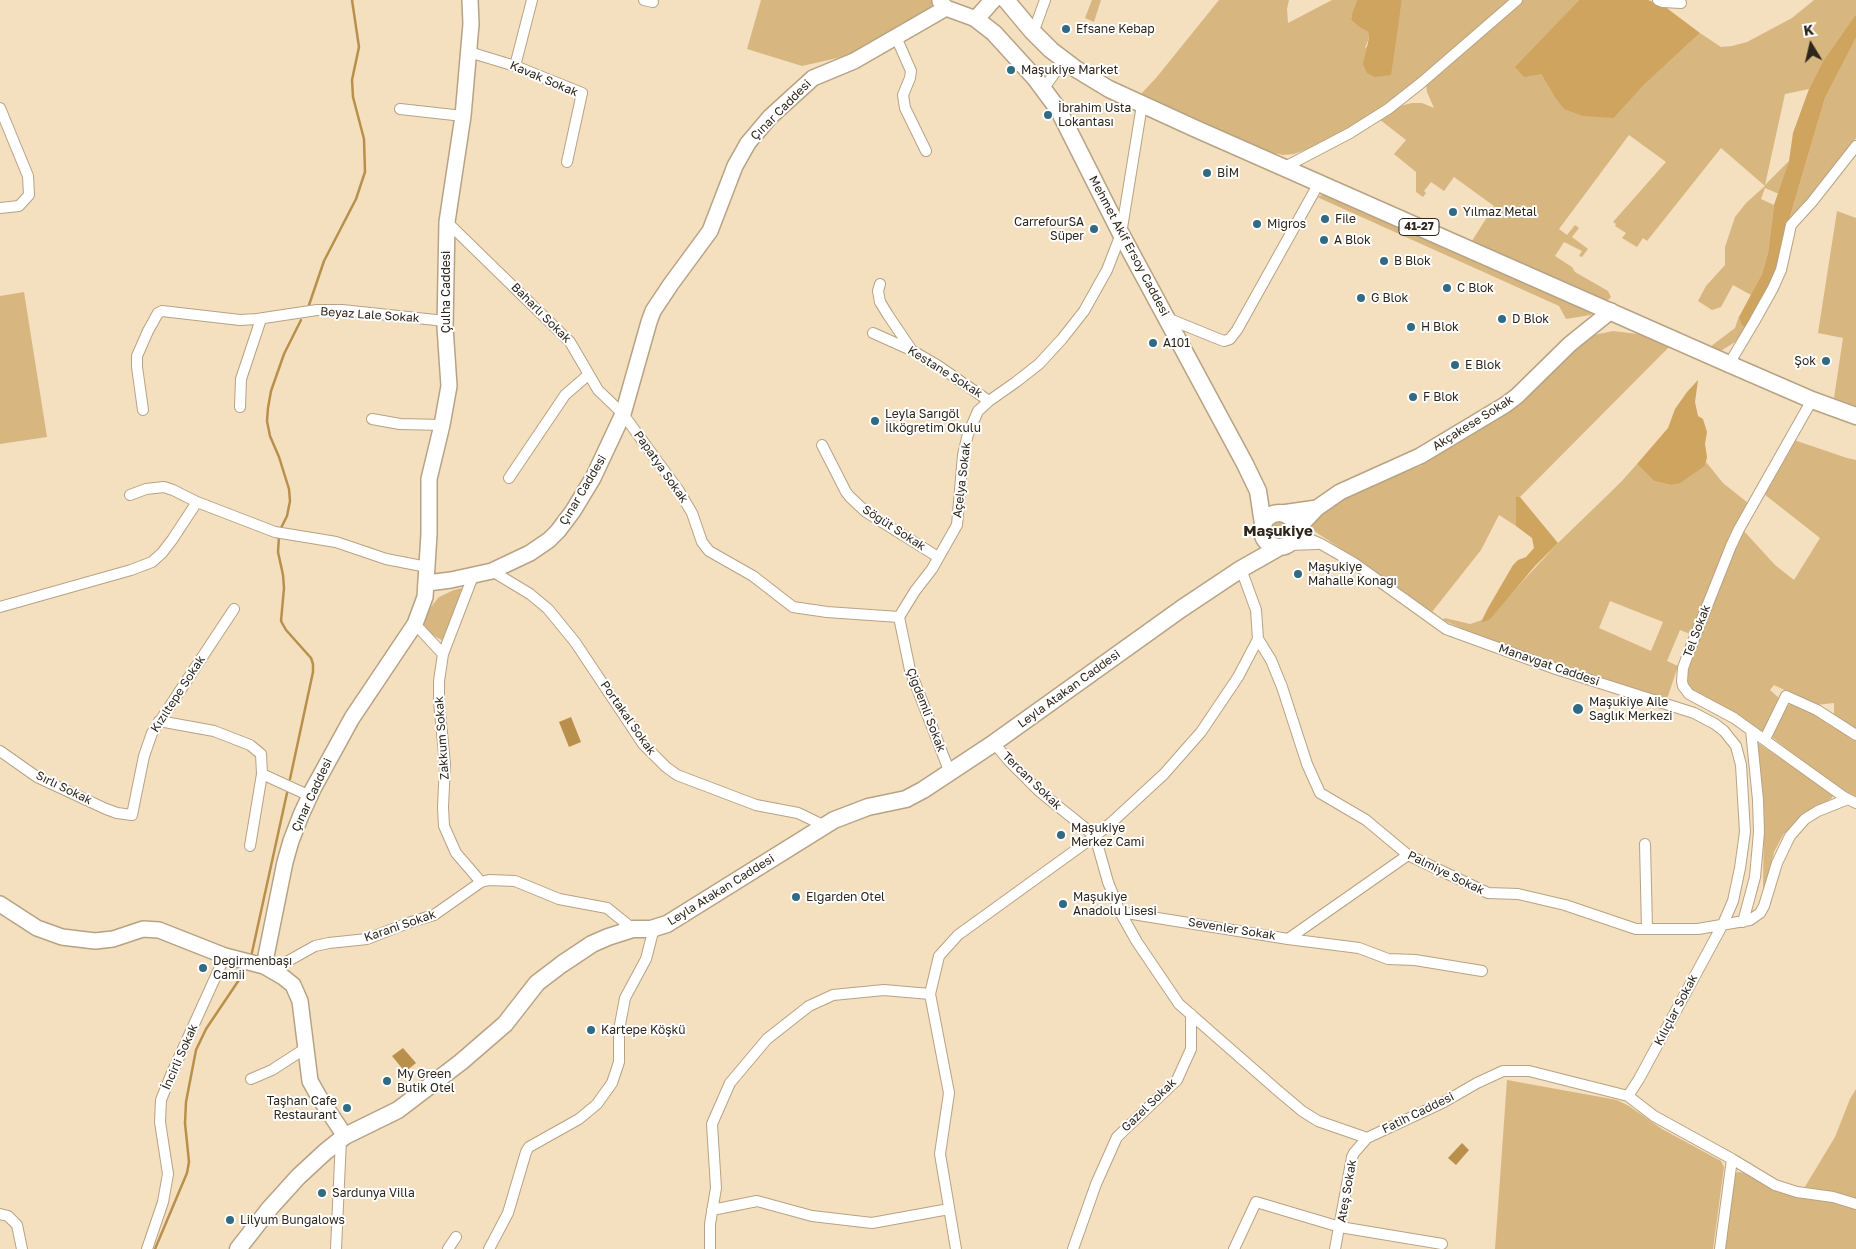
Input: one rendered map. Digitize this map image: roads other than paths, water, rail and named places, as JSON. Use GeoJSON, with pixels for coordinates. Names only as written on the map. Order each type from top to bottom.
{"type":"FeatureCollection","features":[{"type":"Feature","properties":{"kind":"main road"},"geometry":{"type":"LineString","coordinates":[[976,19],[993,0]]}},
{"type":"Feature","properties":{"kind":"main road","name":"41-27"},"geometry":{"type":"LineString","coordinates":[[1006,0],[1033,33],[1064,60],[1109,89],[1729,364],[1812,400],[1856,416]]}},
{"type":"Feature","properties":{"kind":"main road","name":"Mehmet Akif Ersoy Caddesi"},"geometry":{"type":"LineString","coordinates":[[976,19],[994,33],[1044,88],[1070,131],[1121,234],[1245,464],[1258,492]]}},
{"type":"Feature","properties":{"kind":"main road"},"geometry":{"type":"LineString","coordinates":[[1241,569],[1289,539],[1292,519],[1279,513],[1258,492]]}},
{"type":"Feature","properties":{"kind":"main road"},"geometry":{"type":"LineString","coordinates":[[1258,492],[1263,531],[1271,546],[1289,539]]}},
{"type":"Feature","properties":{"kind":"main road"},"geometry":{"type":"LineString","coordinates":[[1241,569],[1257,551],[1263,531],[1271,515],[1279,513]]}},
{"type":"Feature","properties":{"kind":"main road","name":"Leyla Atakan Caddesi"},"geometry":{"type":"LineString","coordinates":[[238,1249],[253,1229],[309,1166],[343,1137],[398,1110],[429,1088],[505,1024],[536,983],[547,974],[592,944],[608,937],[633,929],[654,928],[668,924],[825,826],[868,807],[912,796],[994,743],[1180,609],[1241,569]]}},
{"type":"Feature","properties":{"kind":"street","name":"Çulha Caddesi"},"geometry":{"type":"LineString","coordinates":[[427,583],[429,479],[449,386],[445,321],[447,222],[464,116],[471,17],[470,0]]}},
{"type":"Feature","properties":{"kind":"street"},"geometry":{"type":"LineString","coordinates":[[515,66],[532,0]]}},
{"type":"Feature","properties":{"kind":"street"},"geometry":{"type":"LineString","coordinates":[[1033,33],[1045,0]]}},
{"type":"Feature","properties":{"kind":"street"},"geometry":{"type":"LineString","coordinates":[[1285,167],[1388,109],[1421,84],[1517,0]]}},
{"type":"Feature","properties":{"kind":"street"},"geometry":{"type":"LineString","coordinates":[[1658,0],[1681,3]]}},
{"type":"Feature","properties":{"kind":"street"},"geometry":{"type":"LineString","coordinates":[[943,4],[976,19]]}},
{"type":"Feature","properties":{"kind":"street","name":"Çınar Caddesi"},"geometry":{"type":"LineString","coordinates":[[268,968],[285,862],[291,841],[310,796],[352,718],[415,624],[425,597],[427,583],[473,576],[492,571],[515,561],[542,546],[564,523],[593,478],[623,414],[653,311],[670,284],[710,231],[735,166],[748,143],[770,117],[813,78],[854,61],[896,37],[943,4]]}},
{"type":"Feature","properties":{"kind":"street"},"geometry":{"type":"LineString","coordinates":[[896,37],[911,71],[903,95],[905,108],[926,151]]}},
{"type":"Feature","properties":{"kind":"street","name":"Kavak Sokak"},"geometry":{"type":"LineString","coordinates":[[469,52],[515,66],[582,93],[567,162]]}},
{"type":"Feature","properties":{"kind":"street"},"geometry":{"type":"LineString","coordinates":[[1044,88],[1064,60]]}},
{"type":"Feature","properties":{"kind":"street","name":"Açelya Sokak"},"geometry":{"type":"LineString","coordinates":[[899,617],[915,591],[932,569],[957,525],[963,454],[968,434],[978,411],[989,400],[1039,364],[1073,326],[1097,290],[1107,270],[1121,234],[1142,105]]}},
{"type":"Feature","properties":{"kind":"street"},"geometry":{"type":"LineString","coordinates":[[0,108],[28,176],[29,195],[19,206],[0,208]]}},
{"type":"Feature","properties":{"kind":"street"},"geometry":{"type":"LineString","coordinates":[[400,109],[464,116]]}},
{"type":"Feature","properties":{"kind":"street"},"geometry":{"type":"LineString","coordinates":[[1729,364],[1773,288],[1781,270],[1791,225],[1812,202],[1856,146]]}},
{"type":"Feature","properties":{"kind":"street"},"geometry":{"type":"LineString","coordinates":[[1167,318],[1216,338],[1230,339],[1238,330],[1319,183]]}},
{"type":"Feature","properties":{"kind":"street","name":"Baharlı Sokak"},"geometry":{"type":"LineString","coordinates":[[447,222],[563,333],[575,348],[588,375],[603,396],[623,414]]}},
{"type":"Feature","properties":{"kind":"street"},"geometry":{"type":"LineString","coordinates":[[880,284],[878,291],[880,302],[911,350]]}},
{"type":"Feature","properties":{"kind":"street","name":"Beyaz Lale Sokak"},"geometry":{"type":"LineString","coordinates":[[143,410],[137,356],[139,348],[158,313],[162,311],[240,320],[260,319],[317,310],[342,310],[445,321]]}},
{"type":"Feature","properties":{"kind":"street","name":"Akçakese Sokak"},"geometry":{"type":"LineString","coordinates":[[1317,508],[1354,485],[1420,456],[1494,413],[1518,396],[1570,344],[1611,311]]}},
{"type":"Feature","properties":{"kind":"street"},"geometry":{"type":"LineString","coordinates":[[240,406],[242,378],[260,319]]}},
{"type":"Feature","properties":{"kind":"street","name":"Kestane Sokak"},"geometry":{"type":"LineString","coordinates":[[873,333],[911,350],[945,370],[989,400]]}},
{"type":"Feature","properties":{"kind":"street"},"geometry":{"type":"LineString","coordinates":[[509,478],[565,395],[588,375]]}},
{"type":"Feature","properties":{"kind":"street","name":"Tel Sokak"},"geometry":{"type":"LineString","coordinates":[[1812,400],[1738,529],[1683,668],[1683,686],[1689,694],[1751,730],[1852,801]]}},
{"type":"Feature","properties":{"kind":"street","name":"Papatya Sokak"},"geometry":{"type":"LineString","coordinates":[[623,414],[683,497],[692,513],[702,542],[709,551],[753,576],[793,607],[827,612],[899,617]]}},
{"type":"Feature","properties":{"kind":"street"},"geometry":{"type":"LineString","coordinates":[[372,419],[400,424],[442,425]]}},
{"type":"Feature","properties":{"kind":"street","name":"Söğüt Sokak"},"geometry":{"type":"LineString","coordinates":[[822,445],[850,497],[872,515],[938,557]]}},
{"type":"Feature","properties":{"kind":"street"},"geometry":{"type":"LineString","coordinates":[[130,495],[146,489],[164,487],[197,502],[279,533],[336,542],[386,560],[427,567]]}},
{"type":"Feature","properties":{"kind":"street"},"geometry":{"type":"LineString","coordinates":[[0,607],[131,570],[152,562],[172,540],[197,502]]}},
{"type":"Feature","properties":{"kind":"street"},"geometry":{"type":"LineString","coordinates":[[1279,513],[1317,508]]}},
{"type":"Feature","properties":{"kind":"street"},"geometry":{"type":"LineString","coordinates":[[1289,539],[1317,508]]}},
{"type":"Feature","properties":{"kind":"street","name":"Manavgat Caddesi"},"geometry":{"type":"LineString","coordinates":[[1289,539],[1320,544],[1354,564],[1446,629],[1556,669],[1694,713],[1724,731],[1736,746],[1740,755],[1745,814],[1744,840],[1739,876],[1723,924]]}},
{"type":"Feature","properties":{"kind":"street"},"geometry":{"type":"LineString","coordinates":[[956,1249],[940,1154],[949,1093],[930,994],[939,956],[958,935],[1095,836],[1164,774],[1201,732],[1238,677],[1258,638],[1256,610],[1241,569]]}},
{"type":"Feature","properties":{"kind":"street","name":"Portakal Sokak"},"geometry":{"type":"LineString","coordinates":[[492,571],[535,597],[551,612],[589,662],[643,744],[666,767],[677,775],[756,805],[798,813],[825,826]]}},
{"type":"Feature","properties":{"kind":"street","name":"Zakkum Sokak"},"geometry":{"type":"LineString","coordinates":[[473,576],[443,654],[438,702],[446,764],[443,820],[456,853],[481,882]]}},
{"type":"Feature","properties":{"kind":"street","name":"Kızıltepe Sokak"},"geometry":{"type":"LineString","coordinates":[[132,815],[148,742],[159,721],[234,609]]}},
{"type":"Feature","properties":{"kind":"street","name":"Çiğdemli Sokak"},"geometry":{"type":"LineString","coordinates":[[899,617],[910,670],[950,773]]}},
{"type":"Feature","properties":{"kind":"street"},"geometry":{"type":"LineString","coordinates":[[415,624],[443,654]]}},
{"type":"Feature","properties":{"kind":"street","name":"Palmiye Sokak"},"geometry":{"type":"LineString","coordinates":[[1258,638],[1271,660],[1282,687],[1307,764],[1320,793],[1366,820],[1408,855],[1488,893],[1518,894],[1565,906],[1636,929],[1698,929],[1723,924]]}},
{"type":"Feature","properties":{"kind":"street"},"geometry":{"type":"LineString","coordinates":[[1764,740],[1786,696],[1817,710],[1856,734]]}},
{"type":"Feature","properties":{"kind":"street"},"geometry":{"type":"LineString","coordinates":[[159,721],[214,731],[250,745],[261,754],[262,774],[250,846]]}},
{"type":"Feature","properties":{"kind":"street"},"geometry":{"type":"LineString","coordinates":[[1743,922],[1754,877],[1759,832],[1758,800],[1751,730]]}},
{"type":"Feature","properties":{"kind":"street","name":"Tercan Sokak"},"geometry":{"type":"LineString","coordinates":[[994,743],[1039,791],[1095,836]]}},
{"type":"Feature","properties":{"kind":"street","name":"Sırlı Sokak"},"geometry":{"type":"LineString","coordinates":[[0,751],[38,777],[106,809],[132,815]]}},
{"type":"Feature","properties":{"kind":"street"},"geometry":{"type":"LineString","coordinates":[[262,774],[310,796]]}},
{"type":"Feature","properties":{"kind":"street"},"geometry":{"type":"LineString","coordinates":[[1723,924],[1743,922],[1755,917],[1764,906],[1782,849],[1797,827],[1818,811],[1852,801]]}},
{"type":"Feature","properties":{"kind":"street","name":"Fatih Caddesi"},"geometry":{"type":"LineString","coordinates":[[1095,836],[1108,882],[1120,912],[1134,938],[1179,1004],[1311,1117],[1367,1138],[1444,1102],[1503,1071],[1529,1070],[1628,1096],[1654,1116],[1775,1185],[1856,1204]]}},
{"type":"Feature","properties":{"kind":"street"},"geometry":{"type":"LineString","coordinates":[[1645,844],[1647,929]]}},
{"type":"Feature","properties":{"kind":"street","name":"Sevenler Sokak"},"geometry":{"type":"LineString","coordinates":[[1120,912],[1288,939],[1408,855]]}},
{"type":"Feature","properties":{"kind":"street"},"geometry":{"type":"LineString","coordinates":[[481,882],[496,880],[515,881],[560,899],[600,906],[612,911],[633,929]]}},
{"type":"Feature","properties":{"kind":"street","name":"Karani Sokak"},"geometry":{"type":"LineString","coordinates":[[268,968],[314,946],[368,939],[408,923],[434,916],[481,882]]}},
{"type":"Feature","properties":{"kind":"street"},"geometry":{"type":"LineString","coordinates":[[0,904],[37,928],[62,937],[105,941],[136,931],[159,930],[225,956],[268,968],[288,981],[298,993],[302,1008],[308,1069],[314,1089],[343,1137],[336,1249]]}},
{"type":"Feature","properties":{"kind":"street","name":"Kılıçlar Sokak"},"geometry":{"type":"LineString","coordinates":[[1628,1096],[1723,924]]}},
{"type":"Feature","properties":{"kind":"street"},"geometry":{"type":"LineString","coordinates":[[489,1249],[508,1213],[526,1152],[530,1147],[579,1119],[597,1104],[612,1083],[619,1062],[619,1030],[625,998],[646,959],[654,928]]}},
{"type":"Feature","properties":{"kind":"street"},"geometry":{"type":"LineString","coordinates":[[1288,939],[1359,948],[1388,959],[1414,960],[1482,971]]}},
{"type":"Feature","properties":{"kind":"street","name":"İncirli Sokak"},"geometry":{"type":"LineString","coordinates":[[147,1249],[163,1202],[167,1180],[167,1163],[160,1122],[161,1100],[225,956]]}},
{"type":"Feature","properties":{"kind":"street"},"geometry":{"type":"LineString","coordinates":[[710,1249],[712,1210],[716,1188],[712,1124],[730,1082],[766,1039],[809,1006],[832,995],[884,990],[930,994]]}},
{"type":"Feature","properties":{"kind":"street","name":"Gazel Sokak"},"geometry":{"type":"LineString","coordinates":[[1073,1249],[1096,1184],[1117,1136],[1177,1080],[1190,1048],[1191,1014]]}},
{"type":"Feature","properties":{"kind":"street"},"geometry":{"type":"LineString","coordinates":[[251,1079],[272,1070],[306,1048]]}},
{"type":"Feature","properties":{"kind":"street","name":"Ateş Sokak"},"geometry":{"type":"LineString","coordinates":[[1335,1249],[1352,1158],[1367,1138]]}},
{"type":"Feature","properties":{"kind":"street"},"geometry":{"type":"LineString","coordinates":[[1720,1249],[1732,1159]]}},
{"type":"Feature","properties":{"kind":"street"},"geometry":{"type":"LineString","coordinates":[[712,1210],[757,1201],[812,1216],[872,1223],[949,1209]]}},
{"type":"Feature","properties":{"kind":"street"},"geometry":{"type":"LineString","coordinates":[[1234,1249],[1256,1202],[1340,1227],[1442,1244]]}},
{"type":"Feature","properties":{"kind":"street"},"geometry":{"type":"LineString","coordinates":[[0,1214],[8,1216],[17,1225],[22,1249]]}},
{"type":"Feature","properties":{"kind":"street"},"geometry":{"type":"LineString","coordinates":[[448,1249],[456,1237]]}},
{"type":"Feature","properties":{"kind":"waterway"},"geometry":{"type":"LineString","coordinates":[[309,305],[324,261],[356,199],[365,172],[364,139],[353,97],[352,80],[359,47],[352,0]]}},
{"type":"Feature","properties":{"kind":"waterway"},"geometry":{"type":"LineString","coordinates":[[280,530],[287,516],[290,501],[289,489],[270,436],[267,421],[268,408],[271,391],[284,354],[301,320]]}},
{"type":"Feature","properties":{"kind":"waterway"},"geometry":{"type":"LineString","coordinates":[[279,536],[278,552],[284,588],[281,621],[286,630],[311,658],[313,664],[313,672],[290,779]]}},
{"type":"Feature","properties":{"kind":"waterway"},"geometry":{"type":"LineString","coordinates":[[251,957],[287,793]]}},
{"type":"Feature","properties":{"kind":"waterway"},"geometry":{"type":"LineString","coordinates":[[155,1249],[187,1173],[189,1162],[185,1123],[186,1102],[196,1050],[206,1029],[245,971]]}},
{"type":"Feature","properties":{"kind":"place","name":"Efsane Kebap"},"geometry":{"type":"Point","coordinates":[1066,29]}},
{"type":"Feature","properties":{"kind":"place","name":"Maşukiye Market"},"geometry":{"type":"Point","coordinates":[1011,70]}},
{"type":"Feature","properties":{"kind":"place","name":"İbrahim Usta Lokantası"},"geometry":{"type":"Point","coordinates":[1048,115]}},
{"type":"Feature","properties":{"kind":"place","name":"BİM"},"geometry":{"type":"Point","coordinates":[1207,173]}},
{"type":"Feature","properties":{"kind":"place","name":"Yılmaz Metal"},"geometry":{"type":"Point","coordinates":[1453,212]}},
{"type":"Feature","properties":{"kind":"place","name":"File"},"geometry":{"type":"Point","coordinates":[1325,219]}},
{"type":"Feature","properties":{"kind":"place","name":"Migros"},"geometry":{"type":"Point","coordinates":[1257,224]}},
{"type":"Feature","properties":{"kind":"place","name":"CarrefourSA Süper"},"geometry":{"type":"Point","coordinates":[1094,229]}},
{"type":"Feature","properties":{"kind":"place","name":"A Blok"},"geometry":{"type":"Point","coordinates":[1324,240]}},
{"type":"Feature","properties":{"kind":"place","name":"B Blok"},"geometry":{"type":"Point","coordinates":[1384,261]}},
{"type":"Feature","properties":{"kind":"place","name":"C Blok"},"geometry":{"type":"Point","coordinates":[1447,288]}},
{"type":"Feature","properties":{"kind":"place","name":"G Blok"},"geometry":{"type":"Point","coordinates":[1361,298]}},
{"type":"Feature","properties":{"kind":"place","name":"D Blok"},"geometry":{"type":"Point","coordinates":[1502,319]}},
{"type":"Feature","properties":{"kind":"place","name":"H Blok"},"geometry":{"type":"Point","coordinates":[1411,327]}},
{"type":"Feature","properties":{"kind":"place","name":"A101"},"geometry":{"type":"Point","coordinates":[1153,343]}},
{"type":"Feature","properties":{"kind":"place","name":"Şok"},"geometry":{"type":"Point","coordinates":[1826,361]}},
{"type":"Feature","properties":{"kind":"place","name":"E Blok"},"geometry":{"type":"Point","coordinates":[1455,365]}},
{"type":"Feature","properties":{"kind":"place","name":"F Blok"},"geometry":{"type":"Point","coordinates":[1413,397]}},
{"type":"Feature","properties":{"kind":"place","name":"Leyla Sarıgöl İlköğretim Okulu"},"geometry":{"type":"Point","coordinates":[875,421]}},
{"type":"Feature","properties":{"kind":"place","name":"Maşukiye Mahalle Konağı"},"geometry":{"type":"Point","coordinates":[1298,574]}},
{"type":"Feature","properties":{"kind":"place","name":"Maşukiye Aile Sağlık Merkezi"},"geometry":{"type":"Point","coordinates":[1578,709]}},
{"type":"Feature","properties":{"kind":"place","name":"Maşukiye Merkez Cami"},"geometry":{"type":"Point","coordinates":[1061,835]}},
{"type":"Feature","properties":{"kind":"place","name":"Elgarden Otel"},"geometry":{"type":"Point","coordinates":[796,897]}},
{"type":"Feature","properties":{"kind":"place","name":"Maşukiye Anadolu Lisesi"},"geometry":{"type":"Point","coordinates":[1063,904]}},
{"type":"Feature","properties":{"kind":"place","name":"Değirmenbaşı Camii"},"geometry":{"type":"Point","coordinates":[203,968]}},
{"type":"Feature","properties":{"kind":"place","name":"Kartepe Köşkü"},"geometry":{"type":"Point","coordinates":[591,1030]}},
{"type":"Feature","properties":{"kind":"place","name":"My Green Butik Otel"},"geometry":{"type":"Point","coordinates":[387,1081]}},
{"type":"Feature","properties":{"kind":"place","name":"Taşhan Cafe Restaurant"},"geometry":{"type":"Point","coordinates":[347,1108]}},
{"type":"Feature","properties":{"kind":"place","name":"Sardunya Villa"},"geometry":{"type":"Point","coordinates":[322,1193]}},
{"type":"Feature","properties":{"kind":"place","name":"Lilyum Bungalows"},"geometry":{"type":"Point","coordinates":[230,1220]}},
{"type":"Feature","properties":{"kind":"district","name":"Maşukiye"},"geometry":{"type":"Point","coordinates":[1278,531]}}]}
